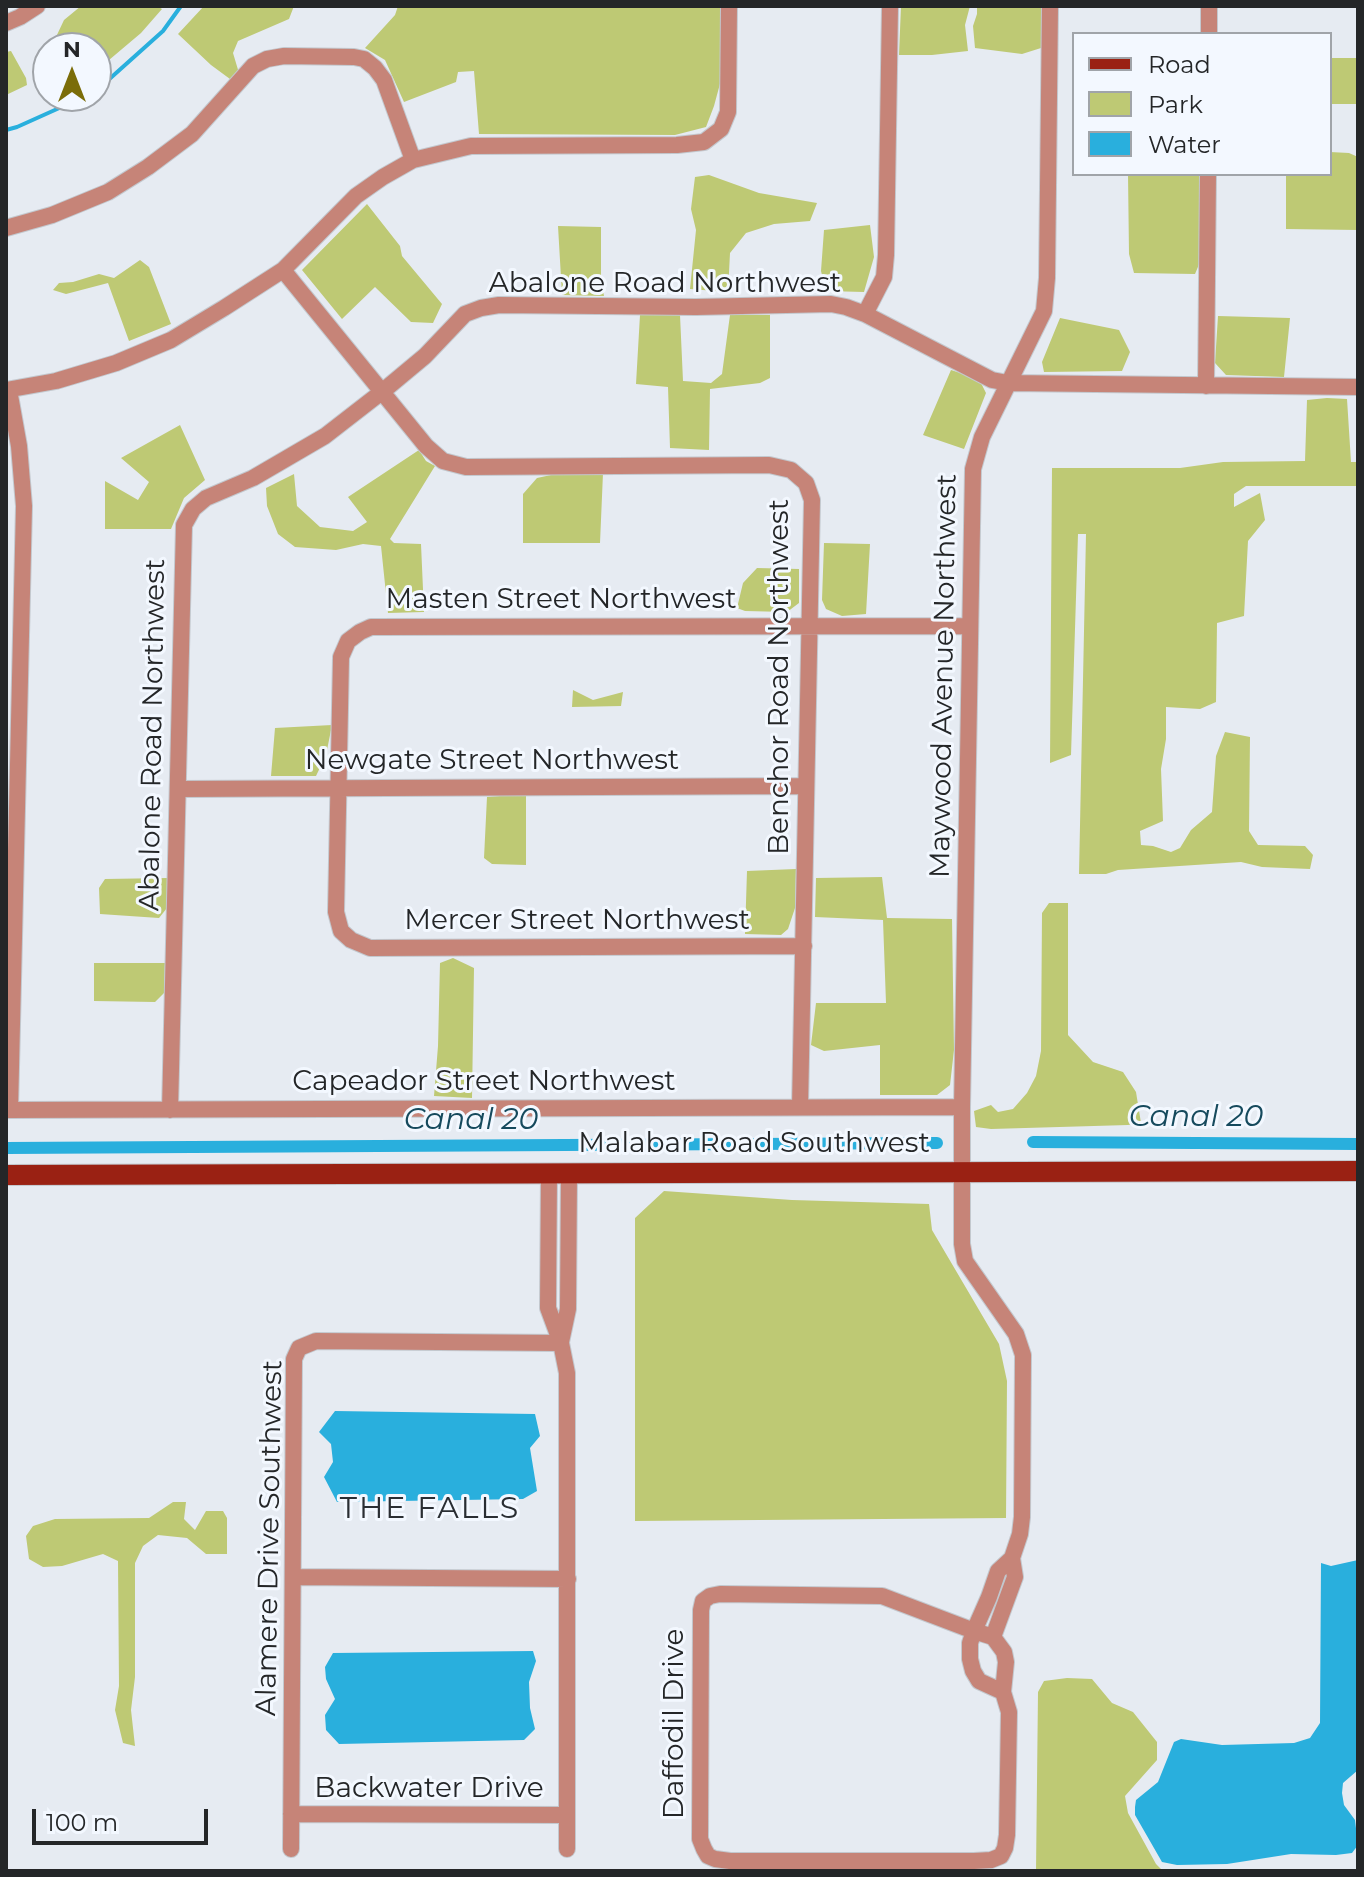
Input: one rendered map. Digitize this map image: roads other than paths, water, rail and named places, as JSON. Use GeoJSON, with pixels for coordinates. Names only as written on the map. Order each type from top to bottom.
{"type":"FeatureCollection","features":[{"type":"Feature","properties":{"kind":"main road","name":"Malabar Road Southwest"},"geometry":{"type":"LineString","coordinates":[[6,1175],[1358,1171]]}},
{"type":"Feature","properties":{"kind":"street"},"geometry":{"type":"LineString","coordinates":[[6,23],[37,6]]}},
{"type":"Feature","properties":{"kind":"street"},"geometry":{"type":"LineString","coordinates":[[8,1110],[14,586],[24,506],[19,446],[8,390],[56,381],[116,363],[169,341],[283,270],[356,196],[413,160],[471,146],[677,145],[704,142],[721,129],[728,112],[729,6]]}},
{"type":"Feature","properties":{"kind":"street"},"geometry":{"type":"LineString","coordinates":[[865,314],[884,277],[886,255],[890,6]]}},
{"type":"Feature","properties":{"kind":"street","name":"Maywood Avenue Northwest"},"geometry":{"type":"LineString","coordinates":[[1012,1558],[1022,1517],[1023,1355],[1016,1334],[965,1261],[962,1244],[973,469],[982,437],[1044,311],[1050,6]]}},
{"type":"Feature","properties":{"kind":"street"},"geometry":{"type":"LineString","coordinates":[[1209,6],[1209,32]]}},
{"type":"Feature","properties":{"kind":"street"},"geometry":{"type":"LineString","coordinates":[[6,228],[52,215],[97,196],[148,167],[192,134],[253,66],[284,56],[364,59],[384,80],[413,160]]}},
{"type":"Feature","properties":{"kind":"street"},"geometry":{"type":"LineString","coordinates":[[1206,386],[1208,176]]}},
{"type":"Feature","properties":{"kind":"street","name":"Benchor Road Northwest"},"geometry":{"type":"LineString","coordinates":[[283,270],[426,446],[443,461],[466,467],[769,465],[791,470],[806,483],[812,500],[800,1107]]}},
{"type":"Feature","properties":{"kind":"street","name":"Abalone Road Northwest"},"geometry":{"type":"LineString","coordinates":[[170,1110],[184,525],[193,509],[206,498],[253,478],[325,436],[425,356],[465,314],[499,305],[696,307],[831,304],[865,314],[992,380],[1008,383],[1358,387]]}},
{"type":"Feature","properties":{"kind":"street","name":"Masten Street Northwest"},"geometry":{"type":"LineString","coordinates":[[339,788],[341,657],[348,641],[371,627],[970,626]]}},
{"type":"Feature","properties":{"kind":"street","name":"Newgate Street Northwest"},"geometry":{"type":"LineString","coordinates":[[178,789],[806,786]]}},
{"type":"Feature","properties":{"kind":"street","name":"Mercer Street Northwest"},"geometry":{"type":"LineString","coordinates":[[339,788],[336,912],[341,931],[351,940],[370,948],[804,946]]}},
{"type":"Feature","properties":{"kind":"street","name":"Capeador Street Northwest"},"geometry":{"type":"LineString","coordinates":[[8,1110],[962,1107]]}},
{"type":"Feature","properties":{"kind":"street"},"geometry":{"type":"LineString","coordinates":[[559,1173],[568,1309],[561,1343],[567,1373],[567,1849]]}},
{"type":"Feature","properties":{"kind":"street","name":"Alamere Drive Southwest"},"geometry":{"type":"LineString","coordinates":[[291,1849],[294,1359],[299,1348],[316,1341],[561,1343]]}},
{"type":"Feature","properties":{"kind":"street"},"geometry":{"type":"LineString","coordinates":[[1003,1692],[979,1681],[970,1659],[970,1643],[998,1571],[1012,1558]]}},
{"type":"Feature","properties":{"kind":"street"},"geometry":{"type":"LineString","coordinates":[[993,1637],[1015,1577],[1012,1558]]}},
{"type":"Feature","properties":{"kind":"street"},"geometry":{"type":"LineString","coordinates":[[293,1577],[568,1579]]}},
{"type":"Feature","properties":{"kind":"street","name":"Daffodil Drive"},"geometry":{"type":"LineString","coordinates":[[720,1594],[882,1596],[993,1637],[1004,1652],[1003,1692],[1009,1712],[1007,1835],[1001,1856],[974,1861],[730,1861],[708,1856],[700,1839],[703,1601],[720,1594]]}},
{"type":"Feature","properties":{"kind":"street","name":"Backwater Drive"},"geometry":{"type":"LineString","coordinates":[[291,1814],[567,1815]]}},
{"type":"Feature","properties":{"kind":"water"},"geometry":{"type":"Polygon","coordinates":[[[335,1411],[535,1414],[540,1436],[530,1448],[537,1491],[523,1499],[337,1502],[324,1477],[333,1462],[331,1444],[319,1432],[335,1411]]]}},
{"type":"Feature","properties":{"kind":"water"},"geometry":{"type":"Polygon","coordinates":[[[1358,1560],[1358,1770],[1343,1783],[1342,1793],[1344,1805],[1355,1820],[1358,1845],[1352,1853],[1336,1855],[1291,1854],[1227,1864],[1177,1865],[1162,1862],[1135,1815],[1135,1807],[1136,1800],[1158,1782],[1174,1742],[1181,1739],[1222,1745],[1294,1743],[1310,1738],[1320,1723],[1321,1563],[1331,1566],[1358,1560]]]}},
{"type":"Feature","properties":{"kind":"water"},"geometry":{"type":"Polygon","coordinates":[[[533,1651],[536,1661],[529,1682],[535,1729],[524,1740],[339,1744],[326,1730],[325,1715],[335,1699],[326,1679],[325,1667],[333,1653],[533,1651]]]}},
{"type":"Feature","properties":{"kind":"waterway"},"geometry":{"type":"LineString","coordinates":[[112,77],[163,31],[181,6]]}},
{"type":"Feature","properties":{"kind":"waterway"},"geometry":{"type":"LineString","coordinates":[[6,130],[50,112]]}},
{"type":"Feature","properties":{"kind":"waterway","name":"Canal 20"},"geometry":{"type":"LineString","coordinates":[[1033,1142],[1358,1144]]}},
{"type":"Feature","properties":{"kind":"waterway","name":"Canal 20"},"geometry":{"type":"LineString","coordinates":[[6,1148],[937,1143]]}},
{"type":"Feature","properties":{"kind":"district","name":"THE FALLS"},"geometry":{"type":"Point","coordinates":[430,1509]}}]}
